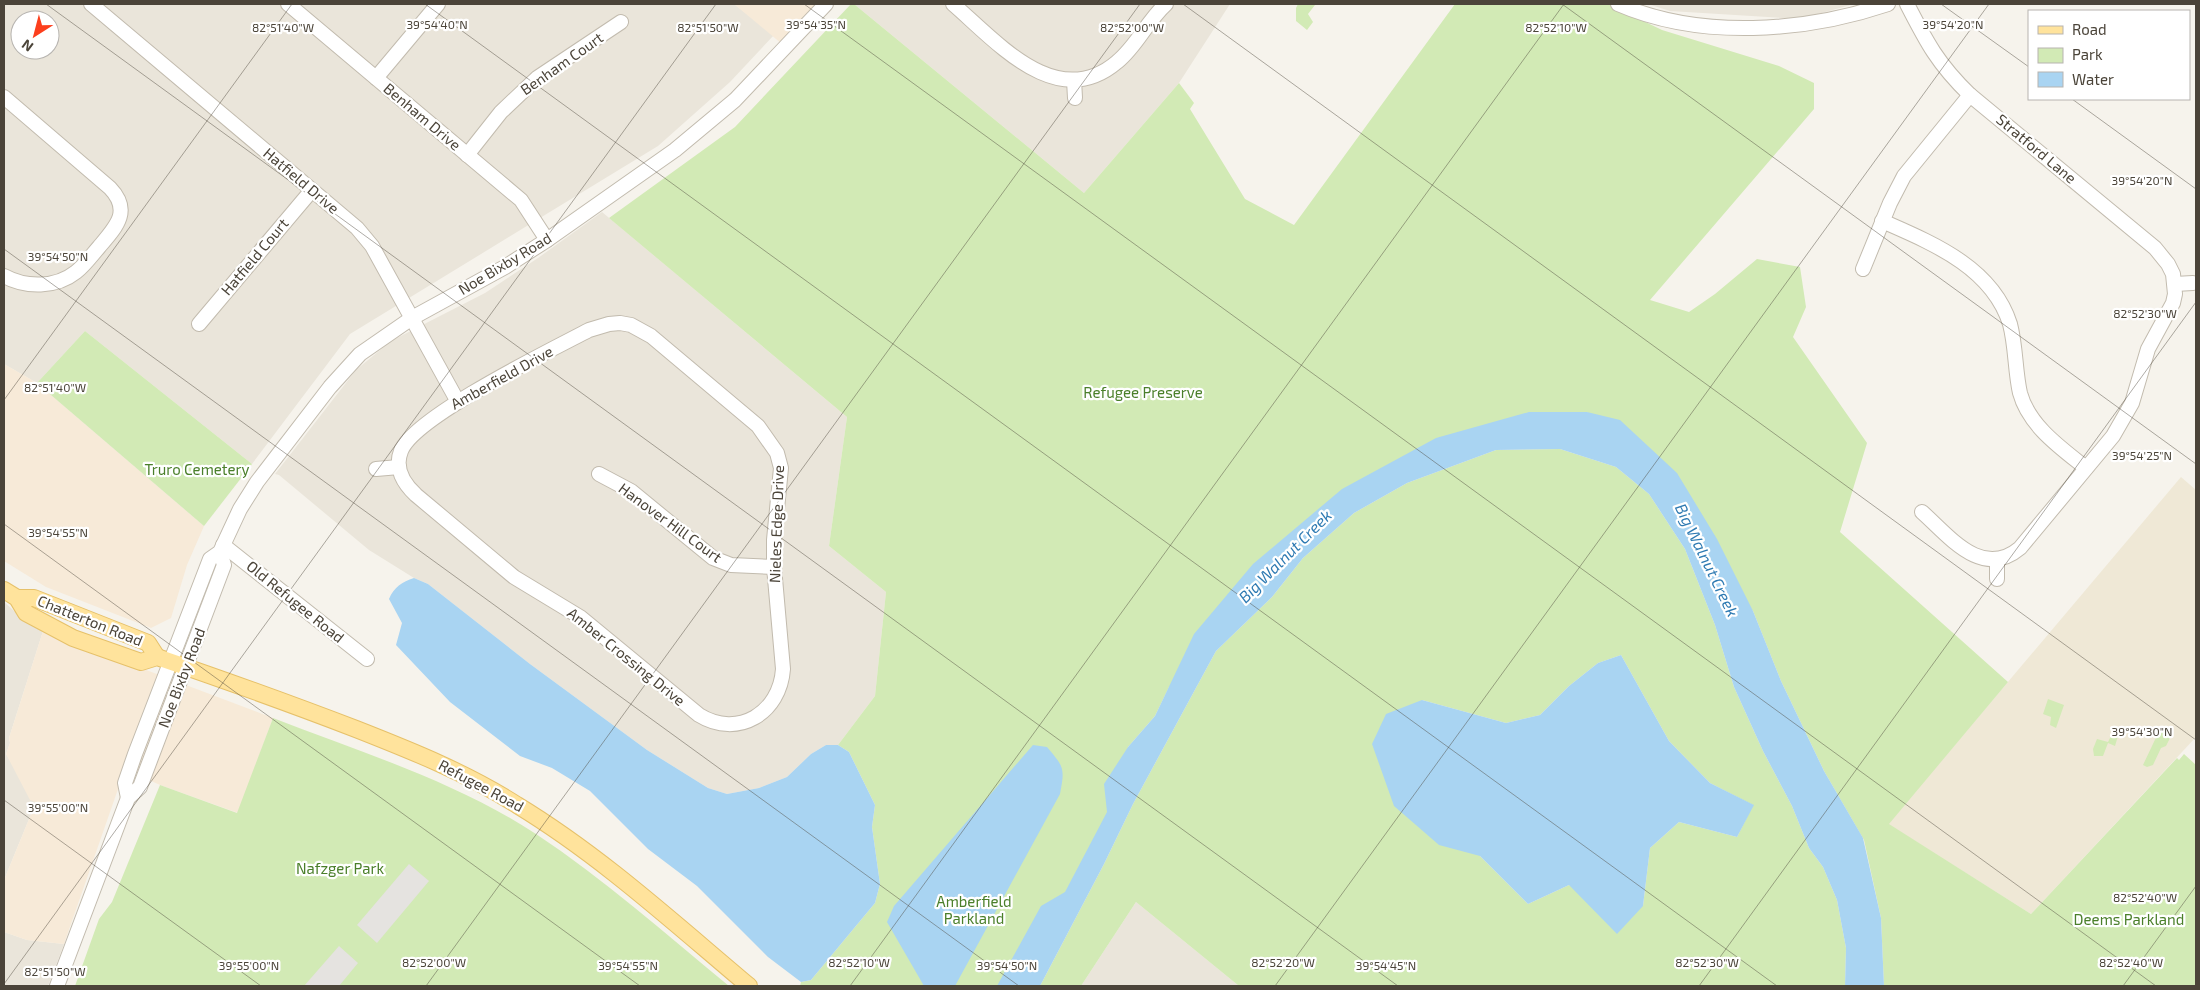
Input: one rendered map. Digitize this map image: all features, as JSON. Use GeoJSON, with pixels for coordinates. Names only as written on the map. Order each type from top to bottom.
{"type":"FeatureCollection","features":[{"type":"Feature","properties":{"kind":"main road","name":"Chatterton Road"},"geometry":{"type":"LineString","coordinates":[[10,594],[34,598],[148,643],[164,660]]}},
{"type":"Feature","properties":{"kind":"main road","name":"Refugee Road"},"geometry":{"type":"LineString","coordinates":[[164,660],[400,746],[446,766],[508,799],[563,835],[611,871],[749,986]]}},
{"type":"Feature","properties":{"kind":"street","name":"Hatfield Drive"},"geometry":{"type":"LineString","coordinates":[[91,4],[356,228],[372,246],[458,402]]}},
{"type":"Feature","properties":{"kind":"street","name":"Benham Drive"},"geometry":{"type":"LineString","coordinates":[[288,4],[521,200],[547,240]]}},
{"type":"Feature","properties":{"kind":"street"},"geometry":{"type":"LineString","coordinates":[[376,78],[438,4]]}},
{"type":"Feature","properties":{"kind":"street","name":"Noe Bixby Road"},"geometry":{"type":"LineString","coordinates":[[128,798],[125,783],[164,660],[210,559],[221,549],[246,497],[341,374],[367,348],[412,318],[505,267],[676,150],[716,117],[772,62],[826,4]]}},
{"type":"Feature","properties":{"kind":"street"},"geometry":{"type":"LineString","coordinates":[[953,4],[1025,65],[1049,77],[1074,80],[1089,78],[1118,62],[1166,4]]}},
{"type":"Feature","properties":{"kind":"street"},"geometry":{"type":"LineString","coordinates":[[1618,4],[1652,16],[1677,21],[1755,27],[1810,24],[1859,13],[1888,4]]}},
{"type":"Feature","properties":{"kind":"street","name":"Stratford Lane"},"geometry":{"type":"LineString","coordinates":[[1907,4],[1931,51],[1941,65],[1970,95],[2155,248],[2168,264],[2175,284]]}},
{"type":"Feature","properties":{"kind":"street","name":"Benham Court"},"geometry":{"type":"LineString","coordinates":[[467,155],[502,112],[537,78],[621,22]]}},
{"type":"Feature","properties":{"kind":"street"},"geometry":{"type":"LineString","coordinates":[[1074,80],[1076,98]]}},
{"type":"Feature","properties":{"kind":"street"},"geometry":{"type":"LineString","coordinates":[[1863,269],[1882,221],[1904,176],[1970,95]]}},
{"type":"Feature","properties":{"kind":"street"},"geometry":{"type":"LineString","coordinates":[[4,97],[110,188],[118,197],[120,208],[117,226],[76,273],[56,282],[25,284],[4,276]]}},
{"type":"Feature","properties":{"kind":"street","name":"Hatfield Court"},"geometry":{"type":"LineString","coordinates":[[198,324],[312,190]]}},
{"type":"Feature","properties":{"kind":"street"},"geometry":{"type":"LineString","coordinates":[[1882,221],[1944,250],[1975,271],[1989,286],[2007,315],[2010,324],[2020,393],[2027,409],[2047,435],[2086,468]]}},
{"type":"Feature","properties":{"kind":"street"},"geometry":{"type":"LineString","coordinates":[[1922,512],[1973,555],[1980,558],[1997,560],[2013,554],[2113,436],[2136,394],[2148,349],[2173,303],[2175,284],[2193,283]]}},
{"type":"Feature","properties":{"kind":"street","name":"Amberfield Drive"},"geometry":{"type":"LineString","coordinates":[[399,468],[399,457],[404,445],[424,425],[458,402],[589,330],[609,324],[631,325]]}},
{"type":"Feature","properties":{"kind":"street","name":"Nieles Edge Drive"},"geometry":{"type":"LineString","coordinates":[[631,325],[651,336],[758,426],[774,446],[781,468],[774,540],[774,566],[782,680],[773,700],[767,708],[752,719]]}},
{"type":"Feature","properties":{"kind":"street"},"geometry":{"type":"LineString","coordinates":[[376,469],[399,468]]}},
{"type":"Feature","properties":{"kind":"street","name":"Amber Crossing Drive"},"geometry":{"type":"LineString","coordinates":[[399,468],[406,486],[514,577],[580,617],[699,715],[712,722],[722,724],[737,724],[752,719]]}},
{"type":"Feature","properties":{"kind":"street","name":"Hanover Hill Court"},"geometry":{"type":"LineString","coordinates":[[599,474],[631,491],[713,558],[731,565],[774,566]]}},
{"type":"Feature","properties":{"kind":"street","name":"Noe Bixby Road"},"geometry":{"type":"LineString","coordinates":[[57,986],[128,798],[140,787],[187,668],[224,565],[221,549]]}},
{"type":"Feature","properties":{"kind":"street","name":"Old Refugee Road"},"geometry":{"type":"LineString","coordinates":[[221,549],[367,659]]}},
{"type":"Feature","properties":{"kind":"street"},"geometry":{"type":"LineString","coordinates":[[1997,560],[1997,579]]}},
{"type":"Feature","properties":{"kind":"shaded area"},"geometry":{"type":"Polygon","coordinates":[[[4,4],[734,4],[774,35],[730,82],[658,146],[350,334],[252,464],[85,331],[37,383],[4,364],[4,4]]]}},
{"type":"Feature","properties":{"kind":"shaded area"},"geometry":{"type":"Polygon","coordinates":[[[734,4],[820,4],[782,44],[734,4]]]}},
{"type":"Feature","properties":{"kind":"shaded area"},"geometry":{"type":"Polygon","coordinates":[[[854,4],[1230,4],[1179,83],[1084,193],[854,4]]]}},
{"type":"Feature","properties":{"kind":"shaded area"},"geometry":{"type":"Polygon","coordinates":[[[1648,4],[1854,4],[1800,19],[1670,11],[1648,4]]]}},
{"type":"Feature","properties":{"kind":"shaded area"},"geometry":{"type":"Polygon","coordinates":[[[602,212],[847,417],[829,546],[886,592],[875,696],[838,745],[826,745],[811,754],[787,777],[759,788],[727,794],[708,788],[647,750],[530,664],[428,584],[414,578],[369,550],[279,475],[275,474],[356,370],[391,341],[485,293],[602,212]]]}},
{"type":"Feature","properties":{"kind":"shaded area"},"geometry":{"type":"Polygon","coordinates":[[[4,364],[37,383],[204,526],[187,565],[171,618],[151,628],[46,587],[4,561],[4,364]]]}},
{"type":"Feature","properties":{"kind":"shaded area"},"geometry":{"type":"Polygon","coordinates":[[[2181,477],[2196,490],[2196,737],[2031,914],[1888,824],[2181,477]]]}},
{"type":"Feature","properties":{"kind":"shaded area"},"geometry":{"type":"Polygon","coordinates":[[[4,602],[22,618],[43,631],[9,738],[10,743],[6,754],[36,802],[4,880],[4,602]]]}},
{"type":"Feature","properties":{"kind":"shaded area"},"geometry":{"type":"Polygon","coordinates":[[[43,631],[273,718],[238,813],[160,785],[125,769],[64,944],[27,940],[4,932],[4,880],[36,802],[30,800],[6,754],[10,743],[9,738],[43,631]]]}},
{"type":"Feature","properties":{"kind":"shaded area"},"geometry":{"type":"Polygon","coordinates":[[[409,864],[429,881],[377,943],[357,925],[409,864]]]}},
{"type":"Feature","properties":{"kind":"shaded area"},"geometry":{"type":"Polygon","coordinates":[[[1136,902],[1239,986],[1081,986],[1136,902]]]}},
{"type":"Feature","properties":{"kind":"shaded area"},"geometry":{"type":"Polygon","coordinates":[[[4,932],[27,940],[64,944],[48,986],[4,986],[4,932]]]}},
{"type":"Feature","properties":{"kind":"shaded area"},"geometry":{"type":"Polygon","coordinates":[[[339,946],[358,963],[339,986],[304,986],[339,946]]]}},
{"type":"Feature","properties":{"kind":"green space"},"geometry":{"type":"Polygon","coordinates":[[[851,4],[854,4],[1084,193],[1179,83],[1194,103],[1190,109],[1245,199],[1294,225],[1455,4],[1608,4],[1662,30],[1779,66],[1814,83],[1814,109],[1650,300],[1689,312],[1715,294],[1757,259],[1800,267],[1806,307],[1793,337],[1867,443],[1840,532],[2008,682],[1889,824],[2031,914],[2177,758],[2179,760],[2184,754],[2196,765],[2196,986],[1884,986],[1881,918],[1864,840],[1824,771],[1781,681],[1753,611],[1587,412],[1556,412],[1361,483],[1169,687],[1155,716],[1128,747],[1119,797],[1015,986],[800,986],[801,982],[811,980],[875,903],[880,884],[872,827],[875,805],[849,752],[838,745],[875,696],[886,592],[829,546],[847,417],[609,218],[735,127],[851,4]]]}},
{"type":"Feature","properties":{"kind":"green space"},"geometry":{"type":"Polygon","coordinates":[[[1298,4],[1315,5],[1308,14],[1313,22],[1307,30],[1296,21],[1296,8],[1298,4]]]}},
{"type":"Feature","properties":{"kind":"green space","name":"Truro Cemetery"},"geometry":{"type":"Polygon","coordinates":[[[85,331],[252,464],[204,526],[37,383],[85,331]]]}},
{"type":"Feature","properties":{"kind":"green space"},"geometry":{"type":"Polygon","coordinates":[[[1560,449],[1616,467],[1649,494],[1685,549],[1715,625],[1734,687],[1763,751],[1792,806],[1809,848],[1823,867],[1837,900],[1846,948],[1845,986],[1239,986],[1136,902],[1081,986],[1040,986],[1133,804],[1216,651],[1272,597],[1303,558],[1354,513],[1407,483],[1496,450],[1560,449]],[[1621,655],[1598,663],[1569,686],[1540,715],[1506,723],[1422,700],[1480,856],[1528,904],[1569,885],[1643,906],[1650,848],[1679,822],[1737,837],[1753,805],[1710,783],[1669,741],[1621,655]]]}},
{"type":"Feature","properties":{"kind":"green space"},"geometry":{"type":"Polygon","coordinates":[[[2048,699],[2064,705],[2056,728],[2050,725],[2051,717],[2043,714],[2048,699]]]}},
{"type":"Feature","properties":{"kind":"green space","name":"Nafzger Park"},"geometry":{"type":"Polygon","coordinates":[[[273,718],[408,769],[506,815],[586,869],[729,986],[75,986],[99,919],[112,902],[160,785],[237,813],[273,718]]]}},
{"type":"Feature","properties":{"kind":"green space"},"geometry":{"type":"Polygon","coordinates":[[[2161,727],[2173,732],[2166,746],[2161,748],[2153,765],[2147,767],[2143,765],[2161,727]]]}},
{"type":"Feature","properties":{"kind":"green space"},"geometry":{"type":"Polygon","coordinates":[[[2112,734],[2118,736],[2115,746],[2108,743],[2103,756],[2094,756],[2093,749],[2097,739],[2108,742],[2112,734]]]}},
{"type":"Feature","properties":{"kind":"water","name":"Big Walnut Creek"},"geometry":{"type":"Polygon","coordinates":[[[1529,412],[1587,412],[1620,420],[1677,473],[1717,539],[1753,611],[1781,681],[1824,771],[1863,838],[1881,918],[1884,986],[1845,986],[1846,948],[1837,900],[1823,867],[1809,848],[1792,806],[1763,751],[1734,687],[1715,625],[1685,549],[1649,494],[1616,467],[1560,449],[1496,450],[1407,483],[1354,513],[1303,558],[1272,597],[1216,651],[1133,804],[1040,986],[997,986],[1041,906],[1065,892],[1107,812],[1104,784],[1128,747],[1155,716],[1194,634],[1253,564],[1342,489],[1436,438],[1529,412]]]}},
{"type":"Feature","properties":{"kind":"water"},"geometry":{"type":"Polygon","coordinates":[[[414,578],[428,584],[530,664],[647,750],[708,788],[727,794],[759,788],[787,777],[811,754],[826,745],[838,745],[849,752],[875,805],[872,827],[880,884],[875,903],[811,980],[801,982],[768,957],[697,886],[648,849],[590,791],[552,768],[520,756],[450,702],[396,645],[402,623],[389,599],[393,591],[406,581],[414,578]]]}},
{"type":"Feature","properties":{"kind":"water"},"geometry":{"type":"Polygon","coordinates":[[[1621,655],[1669,741],[1710,783],[1754,805],[1737,837],[1679,822],[1650,848],[1643,906],[1617,934],[1569,885],[1528,904],[1480,856],[1439,845],[1394,806],[1372,744],[1386,714],[1422,700],[1506,723],[1540,715],[1569,686],[1598,663],[1621,655]]]}},
{"type":"Feature","properties":{"kind":"water"},"geometry":{"type":"Polygon","coordinates":[[[1033,745],[1047,747],[1060,764],[1063,773],[1060,794],[955,986],[924,986],[887,922],[894,906],[1033,745]]]}},
{"type":"Feature","properties":{"kind":"park label","name":"Refugee Preserve"},"geometry":{"type":"Point","coordinates":[1143,393]}},
{"type":"Feature","properties":{"kind":"park label","name":"Amberfield Parkland"},"geometry":{"type":"Point","coordinates":[974,910]}},
{"type":"Feature","properties":{"kind":"park label","name":"Deems Parkland"},"geometry":{"type":"Point","coordinates":[2129,920]}}]}
